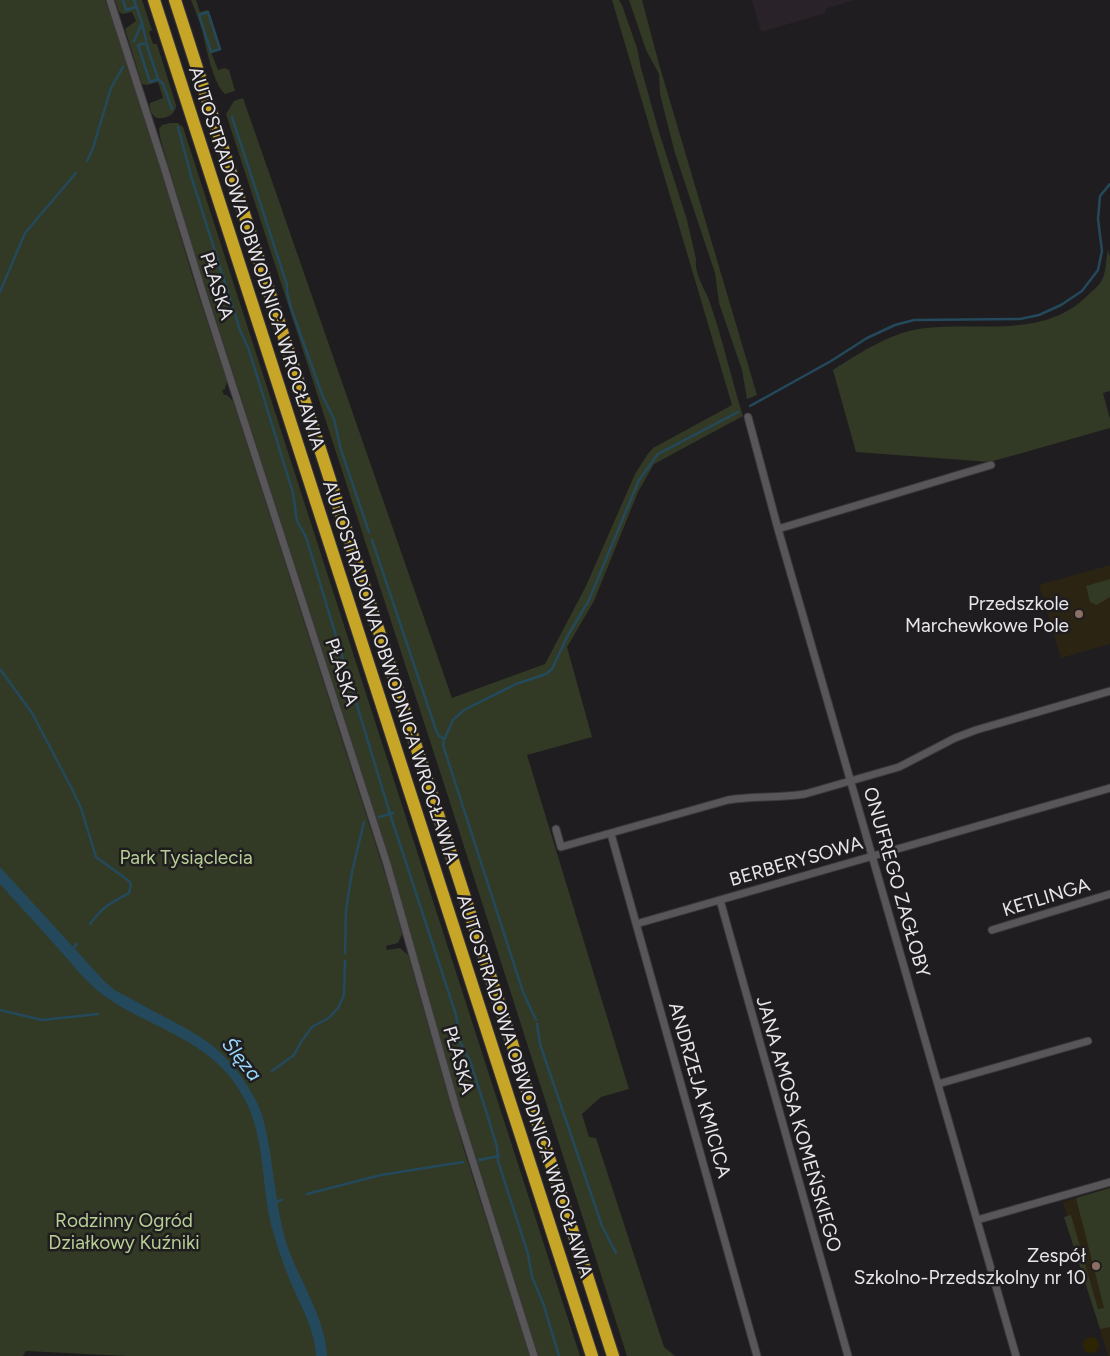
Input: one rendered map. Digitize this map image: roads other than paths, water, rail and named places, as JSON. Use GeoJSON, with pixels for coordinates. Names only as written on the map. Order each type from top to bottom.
{"type":"FeatureCollection","features":[{"type":"Feature","properties":{"kind":"highway","name":"AUTOSTRADOWA OBWODNICA WROCŁAWIA"},"geometry":{"type":"LineString","coordinates":[[154,0],[592,1356]]}},
{"type":"Feature","properties":{"kind":"highway","name":"AUTOSTRADOWA OBWODNICA WROCŁAWIA"},"geometry":{"type":"LineString","coordinates":[[175,0],[613,1356]]}},
{"type":"Feature","properties":{"kind":"street","name":"PŁASKA"},"geometry":{"type":"LineString","coordinates":[[110,0],[387,864],[456,1108],[534,1356]]}},
{"type":"Feature","properties":{"kind":"street","name":"ONUFREGO ZAGŁOBY"},"geometry":{"type":"LineString","coordinates":[[748,417],[778,529],[1016,1356]]}},
{"type":"Feature","properties":{"kind":"street"},"geometry":{"type":"LineString","coordinates":[[778,529],[991,465]]}},
{"type":"Feature","properties":{"kind":"street"},"geometry":{"type":"LineString","coordinates":[[556,829],[561,848],[728,800],[751,796],[797,795],[899,767],[955,738],[976,730],[1110,691]]}},
{"type":"Feature","properties":{"kind":"street","name":"BERBERYSOWA"},"geometry":{"type":"LineString","coordinates":[[636,924],[1110,788]]}},
{"type":"Feature","properties":{"kind":"street","name":"ANDRZEJA KMICICA"},"geometry":{"type":"LineString","coordinates":[[611,834],[757,1356]]}},
{"type":"Feature","properties":{"kind":"street","name":"KETLINGA"},"geometry":{"type":"LineString","coordinates":[[992,930],[1110,894]]}},
{"type":"Feature","properties":{"kind":"street","name":"JANA AMOSA KOMEŃSKIEGO"},"geometry":{"type":"LineString","coordinates":[[720,900],[848,1356]]}},
{"type":"Feature","properties":{"kind":"street"},"geometry":{"type":"LineString","coordinates":[[938,1084],[1088,1041]]}},
{"type":"Feature","properties":{"kind":"street"},"geometry":{"type":"LineString","coordinates":[[977,1220],[1110,1182]]}},
{"type":"Feature","properties":{"kind":"water"},"geometry":{"type":"Polygon","coordinates":[[[0,867],[106,983],[116,991],[198,1035],[228,1060],[247,1085],[258,1105],[267,1133],[279,1212],[286,1242],[322,1327],[327,1356],[316,1356],[311,1330],[280,1255],[270,1218],[256,1131],[244,1098],[231,1078],[199,1049],[122,1007],[90,984],[0,884],[0,867]]]}},
{"type":"Feature","properties":{"kind":"waterway"},"geometry":{"type":"LineString","coordinates":[[123,0],[126,10],[136,7]]}},
{"type":"Feature","properties":{"kind":"waterway"},"geometry":{"type":"LineString","coordinates":[[134,0],[142,23]]}},
{"type":"Feature","properties":{"kind":"waterway"},"geometry":{"type":"LineString","coordinates":[[208,12],[220,49],[211,52],[199,15],[208,12]]}},
{"type":"Feature","properties":{"kind":"waterway"},"geometry":{"type":"LineString","coordinates":[[134,41],[142,23],[146,40]]}},
{"type":"Feature","properties":{"kind":"waterway"},"geometry":{"type":"LineString","coordinates":[[146,43],[158,79],[150,82],[138,45],[146,43]]}},
{"type":"Feature","properties":{"kind":"waterway"},"geometry":{"type":"LineString","coordinates":[[87,161],[93,148],[111,88],[123,67]]}},
{"type":"Feature","properties":{"kind":"waterway"},"geometry":{"type":"LineString","coordinates":[[158,79],[163,84],[172,109]]}},
{"type":"Feature","properties":{"kind":"waterway"},"geometry":{"type":"LineString","coordinates":[[232,117],[287,285],[291,308],[323,397],[334,419],[341,450],[369,532]]}},
{"type":"Feature","properties":{"kind":"waterway"},"geometry":{"type":"LineString","coordinates":[[178,127],[192,179],[240,330],[249,350],[293,493],[297,521],[306,537],[390,814],[456,1015],[460,1042],[470,1061],[487,1114],[497,1147],[498,1161],[528,1254],[532,1277],[543,1303],[559,1356]]}},
{"type":"Feature","properties":{"kind":"waterway"},"geometry":{"type":"LineString","coordinates":[[0,292],[25,233],[76,173]]}},
{"type":"Feature","properties":{"kind":"waterway"},"geometry":{"type":"LineString","coordinates":[[750,406],[831,361],[867,338],[895,325],[914,320],[1020,319],[1039,315],[1061,305],[1082,291],[1098,270],[1102,251],[1098,219],[1100,196],[1110,184]]}},
{"type":"Feature","properties":{"kind":"waterway"},"geometry":{"type":"LineString","coordinates":[[536,1020],[523,992],[443,745],[444,740],[453,720],[464,710],[516,684],[546,674],[552,669],[567,637],[589,600],[639,480],[658,454],[738,412]]}},
{"type":"Feature","properties":{"kind":"waterway"},"geometry":{"type":"LineString","coordinates":[[372,540],[436,730],[439,736],[444,739]]}},
{"type":"Feature","properties":{"kind":"waterway"},"geometry":{"type":"LineString","coordinates":[[0,669],[32,713],[72,789],[81,808],[96,857],[129,881],[131,885],[129,893],[103,909],[90,924]]}},
{"type":"Feature","properties":{"kind":"waterway"},"geometry":{"type":"LineString","coordinates":[[379,817],[393,813]]}},
{"type":"Feature","properties":{"kind":"waterway"},"geometry":{"type":"LineString","coordinates":[[345,953],[346,910],[352,872],[364,822]]}},
{"type":"Feature","properties":{"kind":"waterway"},"geometry":{"type":"LineString","coordinates":[[71,950],[77,944]]}},
{"type":"Feature","properties":{"kind":"waterway","name":"Ślęza"},"geometry":{"type":"LineString","coordinates":[[272,1071],[294,1055],[312,1027],[329,1018],[338,1008],[344,995],[345,961]]}},
{"type":"Feature","properties":{"kind":"waterway"},"geometry":{"type":"LineString","coordinates":[[0,1010],[42,1020],[98,1014]]}},
{"type":"Feature","properties":{"kind":"waterway"},"geometry":{"type":"LineString","coordinates":[[537,1024],[540,1044],[602,1226],[616,1253]]}},
{"type":"Feature","properties":{"kind":"waterway"},"geometry":{"type":"LineString","coordinates":[[479,1160],[499,1156]]}},
{"type":"Feature","properties":{"kind":"waterway"},"geometry":{"type":"LineString","coordinates":[[307,1194],[381,1175],[463,1162]]}},
{"type":"Feature","properties":{"kind":"waterway"},"geometry":{"type":"LineString","coordinates":[[274,1202],[282,1200]]}},
{"type":"Feature","properties":{"kind":"place","name":"Przedszkole Marchewkowe Pole"},"geometry":{"type":"Point","coordinates":[1079,614]}},
{"type":"Feature","properties":{"kind":"place","name":"Zespół Szkolno-Przedszkolny nr 10"},"geometry":{"type":"Point","coordinates":[1096,1266]}},
{"type":"Feature","properties":{"kind":"park label","name":"Park Tysiąclecia"},"geometry":{"type":"Point","coordinates":[186,857]}},
{"type":"Feature","properties":{"kind":"park label","name":"Rodzinny Ogród Działkowy Kuźniki"},"geometry":{"type":"Point","coordinates":[124,1231]}}]}
